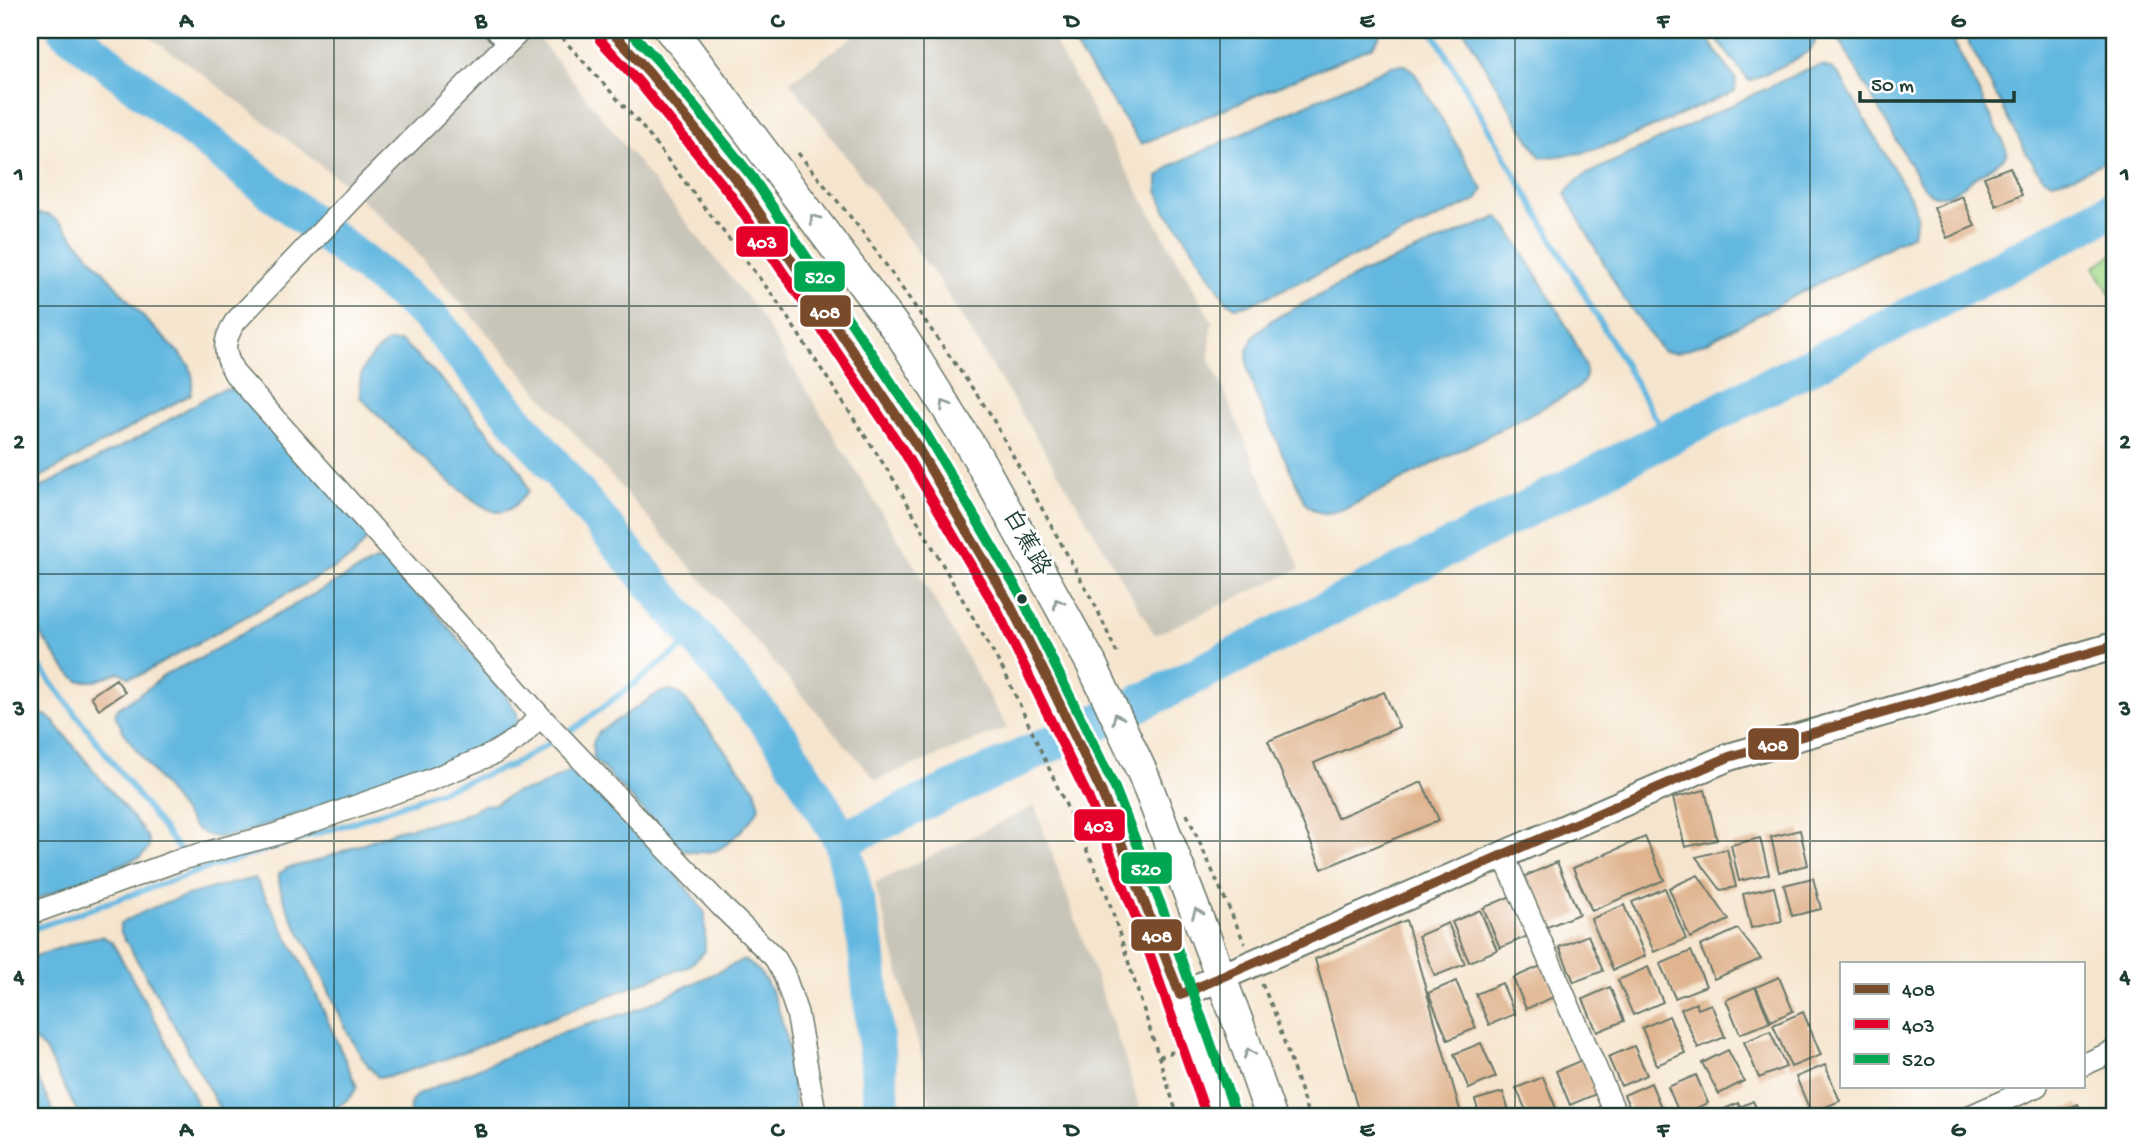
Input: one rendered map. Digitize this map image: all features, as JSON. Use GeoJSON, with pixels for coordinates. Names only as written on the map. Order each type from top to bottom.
{"type":"FeatureCollection","features":[{"type":"Feature","properties":{"kind":"main road","name":"白蕉路"},"geometry":{"type":"LineString","coordinates":[[610,30],[649,72],[741,186],[915,443],[1008,601],[1102,793],[1180,995],[1222,1117]]}},
{"type":"Feature","properties":{"kind":"main road","name":"白蕉路"},"geometry":{"type":"LineString","coordinates":[[670,30],[903,338],[978,458],[1091,663],[1143,774],[1221,977],[1271,1117]]}},
{"type":"Feature","properties":{"kind":"street"},"geometry":{"type":"LineString","coordinates":[[514,37],[365,186],[235,322],[226,334],[228,362],[235,374],[545,722],[775,958],[784,974],[797,1013],[816,1117]]}},
{"type":"Feature","properties":{"kind":"street"},"geometry":{"type":"LineString","coordinates":[[1180,995],[1729,757],[2114,646]]}},
{"type":"Feature","properties":{"kind":"street"},"geometry":{"type":"LineString","coordinates":[[30,914],[182,859],[274,835],[430,780],[493,754],[545,722]]}},
{"type":"Feature","properties":{"kind":"street"},"geometry":{"type":"LineString","coordinates":[[1503,854],[1617,1117]]}},
{"type":"Feature","properties":{"kind":"street"},"geometry":{"type":"LineString","coordinates":[[2084,1065],[2114,1051]]}},
{"type":"Feature","properties":{"kind":"street"},"geometry":{"type":"LineString","coordinates":[[1968,1117],[2033,1088]]}},
{"type":"Feature","properties":{"kind":"lane"},"geometry":{"type":"LineString","coordinates":[[488,30],[514,37]]}},
{"type":"Feature","properties":{"kind":"path"},"geometry":{"type":"LineString","coordinates":[[555,30],[640,124],[774,297],[894,480],[1006,675],[1106,892],[1178,1117]]}},
{"type":"Feature","properties":{"kind":"path"},"geometry":{"type":"LineString","coordinates":[[1186,811],[1274,1011],[1309,1117]]}},
{"type":"Feature","properties":{"kind":"shaded area"},"geometry":{"type":"Polygon","coordinates":[[[140,30],[532,30],[758,312],[917,570],[1007,728],[876,780],[406,240],[345,184],[197,70],[140,30]]]}},
{"type":"Feature","properties":{"kind":"shaded area"},"geometry":{"type":"Polygon","coordinates":[[[862,30],[1047,30],[1212,321],[1209,356],[1300,569],[1155,635],[938,279],[790,82],[862,30]]]}},
{"type":"Feature","properties":{"kind":"shaded area"},"geometry":{"type":"Polygon","coordinates":[[[1035,806],[1125,1059],[1142,1117],[932,1117],[924,1066],[875,883],[1035,806]]]}},
{"type":"Feature","properties":{"kind":"green space"},"geometry":{"type":"Polygon","coordinates":[[[2114,254],[2114,300],[2094,267],[2114,254]]]}},
{"type":"Feature","properties":{"kind":"water"},"geometry":{"type":"Polygon","coordinates":[[[1064,30],[1380,30],[1380,36],[1372,47],[1141,144],[1064,30]]]}},
{"type":"Feature","properties":{"kind":"water"},"geometry":{"type":"Polygon","coordinates":[[[1464,30],[1702,30],[1736,80],[1735,91],[1623,140],[1582,153],[1541,158],[1464,30]]]}},
{"type":"Feature","properties":{"kind":"water"},"geometry":{"type":"Polygon","coordinates":[[[1709,30],[1814,30],[1815,40],[1813,46],[1801,56],[1749,81],[1709,30]]]}},
{"type":"Feature","properties":{"kind":"water"},"geometry":{"type":"Polygon","coordinates":[[[1834,30],[1948,30],[2005,145],[2007,153],[2003,159],[1949,195],[1932,195],[1921,184],[1834,30]]]}},
{"type":"Feature","properties":{"kind":"water"},"geometry":{"type":"Polygon","coordinates":[[[1962,30],[2114,30],[2114,155],[2068,178],[2052,182],[2042,176],[2027,154],[1962,30]]]}},
{"type":"Feature","properties":{"kind":"water"},"geometry":{"type":"Polygon","coordinates":[[[1405,65],[1414,72],[1483,190],[1477,200],[1251,304],[1235,307],[1226,300],[1165,210],[1158,191],[1158,177],[1172,165],[1391,66],[1405,65]]]}},
{"type":"Feature","properties":{"kind":"water"},"geometry":{"type":"Polygon","coordinates":[[[1822,66],[1833,69],[1841,78],[1913,202],[1917,217],[1913,234],[1705,343],[1675,353],[1662,351],[1624,299],[1565,194],[1575,182],[1587,174],[1805,70],[1822,66]]]}},
{"type":"Feature","properties":{"kind":"water"},"geometry":{"type":"Polygon","coordinates":[[[34,213],[49,215],[62,224],[145,319],[181,355],[190,367],[193,380],[191,394],[30,483],[30,216],[34,213]]]}},
{"type":"Feature","properties":{"kind":"water"},"geometry":{"type":"Polygon","coordinates":[[[1498,217],[1508,228],[1567,326],[1584,364],[1586,375],[1583,382],[1563,397],[1347,508],[1321,513],[1311,508],[1306,504],[1255,394],[1248,369],[1247,351],[1254,335],[1270,321],[1362,273],[1498,217]]]}},
{"type":"Feature","properties":{"kind":"water"},"geometry":{"type":"Polygon","coordinates":[[[388,342],[402,342],[429,367],[522,472],[528,491],[512,508],[498,512],[469,497],[361,398],[362,372],[388,342]]]}},
{"type":"Feature","properties":{"kind":"water"},"geometry":{"type":"Polygon","coordinates":[[[226,389],[239,391],[366,530],[366,541],[352,558],[138,676],[128,677],[119,672],[96,681],[79,681],[67,671],[30,620],[30,493],[226,389]]]}},
{"type":"Feature","properties":{"kind":"water"},"geometry":{"type":"Polygon","coordinates":[[[375,561],[393,562],[502,690],[517,713],[518,721],[508,734],[487,746],[241,834],[217,837],[195,828],[126,736],[115,715],[117,709],[167,673],[199,659],[375,561]]]}},
{"type":"Feature","properties":{"kind":"water"},"geometry":{"type":"Polygon","coordinates":[[[669,690],[686,700],[755,789],[759,805],[754,816],[735,837],[717,850],[696,852],[678,847],[594,759],[593,744],[600,731],[657,694],[669,690]]]}},
{"type":"Feature","properties":{"kind":"water"},"geometry":{"type":"Polygon","coordinates":[[[30,711],[47,716],[54,722],[144,832],[149,844],[140,857],[30,902],[30,711]]]}},
{"type":"Feature","properties":{"kind":"water"},"geometry":{"type":"Polygon","coordinates":[[[568,772],[586,773],[661,854],[705,913],[705,951],[688,967],[448,1058],[391,1076],[378,1077],[358,1051],[286,906],[279,884],[279,874],[287,868],[317,861],[398,830],[459,817],[484,805],[495,804],[515,792],[534,789],[568,772]]]}},
{"type":"Feature","properties":{"kind":"water"},"geometry":{"type":"Polygon","coordinates":[[[255,878],[304,967],[357,1087],[347,1100],[316,1115],[278,1118],[224,1117],[120,931],[120,924],[169,901],[255,878]]]}},
{"type":"Feature","properties":{"kind":"water"},"geometry":{"type":"Polygon","coordinates":[[[102,936],[112,942],[157,1023],[203,1117],[80,1117],[45,1050],[34,1040],[30,1028],[30,958],[102,936]]]}},
{"type":"Feature","properties":{"kind":"water"},"geometry":{"type":"Polygon","coordinates":[[[743,960],[757,970],[769,986],[777,1007],[789,1054],[796,1117],[411,1117],[410,1104],[418,1094],[566,1031],[634,1011],[743,960]]]}},
{"type":"Feature","properties":{"kind":"water"},"geometry":{"type":"Polygon","coordinates":[[[30,1063],[56,1117],[30,1117],[30,1063]]]}},
{"type":"Feature","properties":{"kind":"building"},"geometry":{"type":"Polygon","coordinates":[[[2010,167],[2022,195],[1996,206],[1984,177],[2010,167]]]}},
{"type":"Feature","properties":{"kind":"building"},"geometry":{"type":"Polygon","coordinates":[[[1962,196],[1975,226],[1947,238],[1934,208],[1962,196]]]}},
{"type":"Feature","properties":{"kind":"building"},"geometry":{"type":"Polygon","coordinates":[[[116,679],[125,692],[99,709],[91,696],[116,679]]]}},
{"type":"Feature","properties":{"kind":"building"},"geometry":{"type":"Polygon","coordinates":[[[1384,692],[1399,727],[1314,763],[1337,818],[1422,782],[1439,820],[1322,869],[1268,741],[1384,692]]]}},
{"type":"Feature","properties":{"kind":"building"},"geometry":{"type":"Polygon","coordinates":[[[1705,790],[1717,840],[1685,847],[1673,798],[1705,790]]]}},
{"type":"Feature","properties":{"kind":"building"},"geometry":{"type":"Polygon","coordinates":[[[1800,830],[1808,865],[1779,872],[1771,837],[1800,830]]]}},
{"type":"Feature","properties":{"kind":"building"},"geometry":{"type":"Polygon","coordinates":[[[1645,837],[1664,880],[1592,911],[1573,868],[1645,837]]]}},
{"type":"Feature","properties":{"kind":"building"},"geometry":{"type":"Polygon","coordinates":[[[1760,838],[1769,874],[1739,881],[1731,845],[1760,838]]]}},
{"type":"Feature","properties":{"kind":"building"},"geometry":{"type":"Polygon","coordinates":[[[1727,849],[1736,887],[1721,890],[1696,857],[1727,849]]]}},
{"type":"Feature","properties":{"kind":"building"},"geometry":{"type":"Polygon","coordinates":[[[1557,862],[1579,914],[1545,928],[1523,877],[1557,862]]]}},
{"type":"Feature","properties":{"kind":"building"},"geometry":{"type":"Polygon","coordinates":[[[1698,875],[1729,920],[1690,938],[1669,888],[1698,875]]]}},
{"type":"Feature","properties":{"kind":"building"},"geometry":{"type":"Polygon","coordinates":[[[1813,878],[1821,909],[1792,916],[1784,885],[1813,878]]]}},
{"type":"Feature","properties":{"kind":"building"},"geometry":{"type":"Polygon","coordinates":[[[1774,887],[1782,921],[1751,928],[1743,894],[1774,887]]]}},
{"type":"Feature","properties":{"kind":"building"},"geometry":{"type":"Polygon","coordinates":[[[1665,888],[1686,939],[1654,952],[1632,902],[1665,888]]]}},
{"type":"Feature","properties":{"kind":"building"},"geometry":{"type":"Polygon","coordinates":[[[1511,896],[1528,936],[1500,948],[1483,908],[1511,896]]]}},
{"type":"Feature","properties":{"kind":"building"},"geometry":{"type":"Polygon","coordinates":[[[1624,905],[1645,956],[1613,970],[1591,919],[1624,905]]]}},
{"type":"Feature","properties":{"kind":"building"},"geometry":{"type":"Polygon","coordinates":[[[1480,910],[1497,950],[1469,962],[1452,922],[1480,910]]]}},
{"type":"Feature","properties":{"kind":"building"},"geometry":{"type":"Polygon","coordinates":[[[1406,920],[1462,1117],[1360,1117],[1315,959],[1406,920]]]}},
{"type":"Feature","properties":{"kind":"building"},"geometry":{"type":"Polygon","coordinates":[[[1448,923],[1465,964],[1435,976],[1418,936],[1448,923]]]}},
{"type":"Feature","properties":{"kind":"building"},"geometry":{"type":"Polygon","coordinates":[[[1738,929],[1761,959],[1714,979],[1700,946],[1738,929]]]}},
{"type":"Feature","properties":{"kind":"building"},"geometry":{"type":"Polygon","coordinates":[[[1588,935],[1603,971],[1574,982],[1559,947],[1588,935]]]}},
{"type":"Feature","properties":{"kind":"building"},"geometry":{"type":"Polygon","coordinates":[[[1691,951],[1706,986],[1675,998],[1660,964],[1691,951]]]}},
{"type":"Feature","properties":{"kind":"building"},"geometry":{"type":"Polygon","coordinates":[[[1543,965],[1556,996],[1526,1009],[1513,978],[1543,965]]]}},
{"type":"Feature","properties":{"kind":"building"},"geometry":{"type":"Polygon","coordinates":[[[1648,967],[1663,1002],[1633,1015],[1618,980],[1648,967]]]}},
{"type":"Feature","properties":{"kind":"building"},"geometry":{"type":"Polygon","coordinates":[[[1779,977],[1793,1011],[1771,1021],[1756,987],[1779,977]]]}},
{"type":"Feature","properties":{"kind":"building"},"geometry":{"type":"Polygon","coordinates":[[[1456,981],[1476,1028],[1448,1040],[1428,993],[1456,981]]]}},
{"type":"Feature","properties":{"kind":"building"},"geometry":{"type":"Polygon","coordinates":[[[1502,983],[1515,1014],[1489,1025],[1476,994],[1502,983]]]}},
{"type":"Feature","properties":{"kind":"building"},"geometry":{"type":"Polygon","coordinates":[[[1610,987],[1624,1021],[1597,1032],[1583,999],[1610,987]]]}},
{"type":"Feature","properties":{"kind":"building"},"geometry":{"type":"Polygon","coordinates":[[[1755,987],[1770,1022],[1740,1034],[1726,1000],[1755,987]]]}},
{"type":"Feature","properties":{"kind":"building"},"geometry":{"type":"Polygon","coordinates":[[[1696,1003],[1698,1009],[1711,1004],[1725,1037],[1698,1048],[1681,1009],[1696,1003]]]}},
{"type":"Feature","properties":{"kind":"building"},"geometry":{"type":"Polygon","coordinates":[[[1803,1012],[1821,1055],[1791,1067],[1773,1025],[1803,1012]]]}},
{"type":"Feature","properties":{"kind":"building"},"geometry":{"type":"Polygon","coordinates":[[[1669,1016],[1685,1053],[1657,1065],[1642,1028],[1669,1016]]]}},
{"type":"Feature","properties":{"kind":"building"},"geometry":{"type":"Polygon","coordinates":[[[1770,1031],[1786,1067],[1759,1078],[1744,1042],[1770,1031]]]}},
{"type":"Feature","properties":{"kind":"building"},"geometry":{"type":"Polygon","coordinates":[[[1481,1043],[1496,1077],[1469,1089],[1454,1054],[1481,1043]]]}},
{"type":"Feature","properties":{"kind":"building"},"geometry":{"type":"Polygon","coordinates":[[[1634,1046],[1647,1075],[1621,1086],[1608,1057],[1634,1046]]]}},
{"type":"Feature","properties":{"kind":"building"},"geometry":{"type":"Polygon","coordinates":[[[1728,1050],[1744,1081],[1719,1094],[1702,1063],[1728,1050]]]}},
{"type":"Feature","properties":{"kind":"building"},"geometry":{"type":"Polygon","coordinates":[[[1582,1060],[1596,1094],[1570,1105],[1556,1071],[1582,1060]]]}},
{"type":"Feature","properties":{"kind":"building"},"geometry":{"type":"Polygon","coordinates":[[[1825,1065],[1840,1101],[1811,1113],[1796,1077],[1825,1065]]]}},
{"type":"Feature","properties":{"kind":"building"},"geometry":{"type":"Polygon","coordinates":[[[1696,1075],[1708,1103],[1680,1115],[1668,1087],[1696,1075]]]}},
{"type":"Feature","properties":{"kind":"building"},"geometry":{"type":"Polygon","coordinates":[[[1543,1077],[1558,1113],[1548,1117],[1529,1117],[1516,1088],[1543,1077]]]}},
{"type":"Feature","properties":{"kind":"building"},"geometry":{"type":"Polygon","coordinates":[[[1651,1083],[1665,1117],[1634,1117],[1624,1095],[1651,1083]]]}},
{"type":"Feature","properties":{"kind":"building"},"geometry":{"type":"Polygon","coordinates":[[[1503,1092],[1511,1117],[1480,1117],[1475,1100],[1503,1092]]]}},
{"type":"Feature","properties":{"kind":"building"},"geometry":{"type":"Polygon","coordinates":[[[1753,1101],[1760,1117],[1726,1117],[1722,1110],[1738,1103],[1740,1107],[1753,1101]]]}},
{"type":"Feature","properties":{"kind":"building"},"geometry":{"type":"Polygon","coordinates":[[[2078,1104],[2085,1117],[2049,1117],[2078,1104]]]}},
{"type":"Feature","properties":{"kind":"building"},"geometry":{"type":"Polygon","coordinates":[[[1601,1107],[1605,1117],[1576,1117],[1601,1107]]]}},
{"type":"Feature","properties":{"kind":"waterway"},"geometry":{"type":"LineString","coordinates":[[66,30],[429,315],[781,739],[842,840],[866,943],[883,1117]]}},
{"type":"Feature","properties":{"kind":"waterway"},"geometry":{"type":"LineString","coordinates":[[1432,30],[1667,438]]}},
{"type":"Feature","properties":{"kind":"waterway"},"geometry":{"type":"LineString","coordinates":[[842,840],[1155,696],[1885,328],[2114,209]]}},
{"type":"Feature","properties":{"kind":"waterway"},"geometry":{"type":"LineString","coordinates":[[30,930],[196,872],[348,824],[512,765],[578,726],[696,637]]}},
{"type":"Feature","properties":{"kind":"waterway"},"geometry":{"type":"LineString","coordinates":[[30,654],[196,872]]}},
{"type":"Feature","properties":{"kind":"transit line","name":"408"},"geometry":{"type":"LineString","coordinates":[[610,30],[649,72],[741,186],[915,443],[1008,601],[1049,682],[1102,793],[1180,995],[1729,757],[2114,646]]}},
{"type":"Feature","properties":{"kind":"transit line","name":"520"},"geometry":{"type":"LineString","coordinates":[[629,30],[660,63],[753,178],[927,435],[1020,594],[1115,788],[1170,928],[1235,1112]]}},
{"type":"Feature","properties":{"kind":"transit line","name":"403"},"geometry":{"type":"LineString","coordinates":[[600,40],[638,81],[730,194],[903,450],[996,608],[1089,799],[1144,938],[1207,1117]]}}]}
